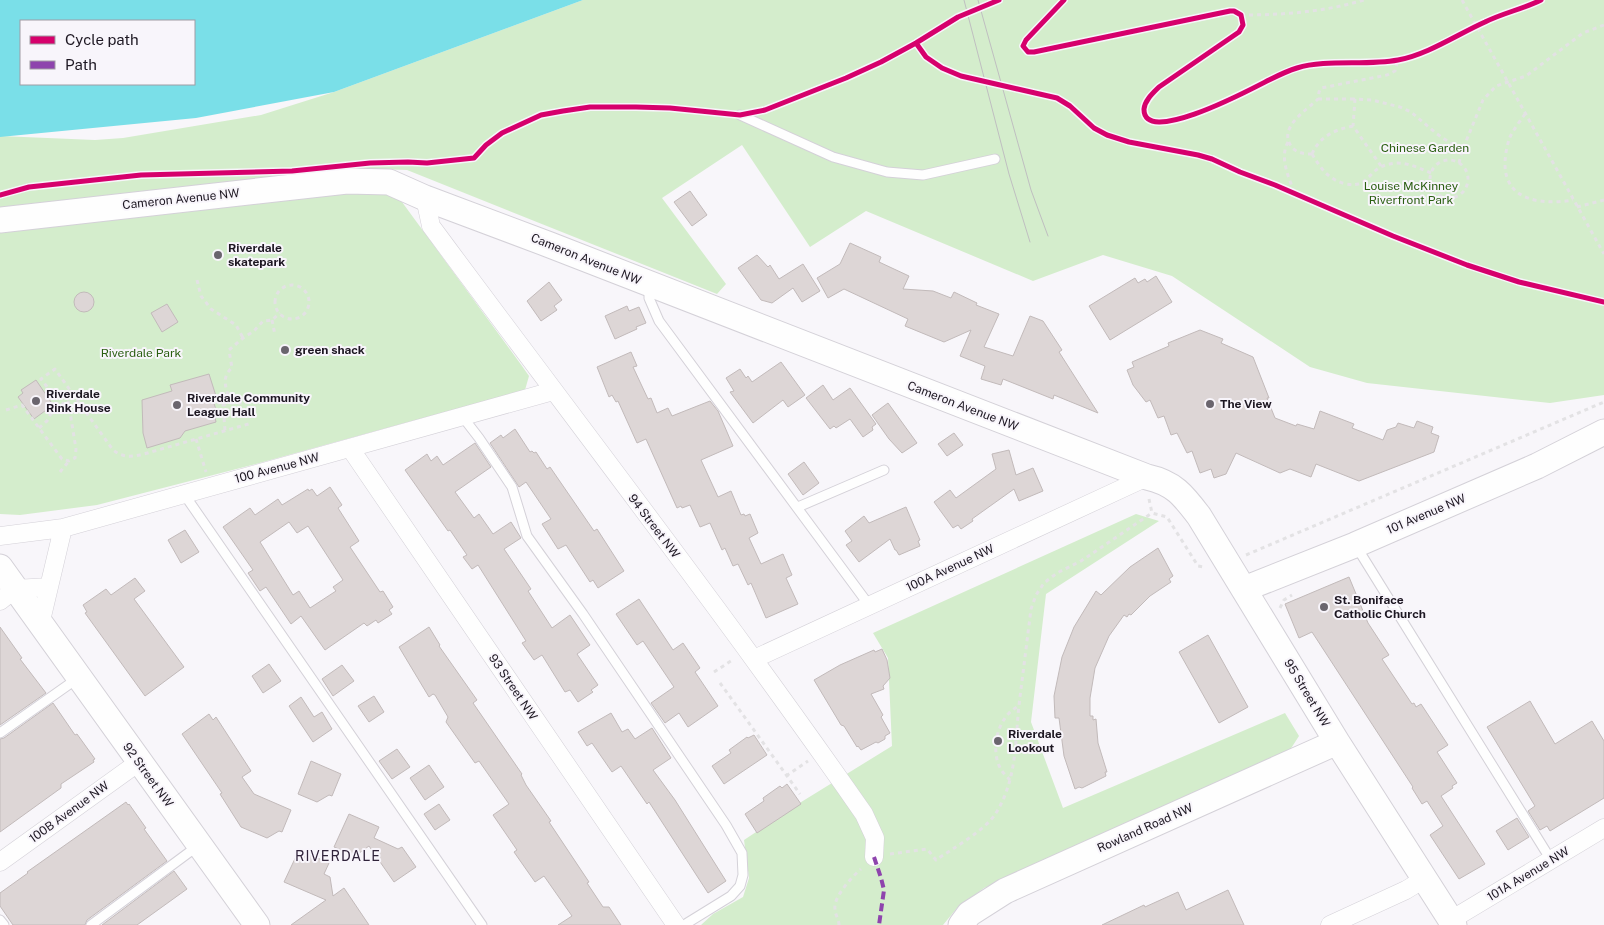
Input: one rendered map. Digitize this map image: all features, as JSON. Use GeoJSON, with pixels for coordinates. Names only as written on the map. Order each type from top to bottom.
{"type":"FeatureCollection","features":[{"type":"Feature","properties":{"kind":"street","name":"Cameron Avenue NW"},"geometry":{"type":"LineString","coordinates":[[0,220],[347,181],[389,182],[425,198],[649,284],[1147,485]]}},
{"type":"Feature","properties":{"kind":"street","name":"94 Street NW"},"geometry":{"type":"LineString","coordinates":[[425,198],[432,226],[745,658],[864,814],[875,838],[874,857]]}},
{"type":"Feature","properties":{"kind":"street","name":"100 Avenue NW"},"geometry":{"type":"LineString","coordinates":[[0,536],[63,528],[553,391]]}},
{"type":"Feature","properties":{"kind":"street","name":"101 Avenue NW"},"geometry":{"type":"LineString","coordinates":[[1244,589],[1537,466],[1604,432]]}},
{"type":"Feature","properties":{"kind":"street","name":"93 Street NW"},"geometry":{"type":"LineString","coordinates":[[350,448],[676,925]]}},
{"type":"Feature","properties":{"kind":"street","name":"95 Street NW"},"geometry":{"type":"LineString","coordinates":[[1147,485],[1160,480],[1171,485],[1184,495],[1199,516],[1337,742],[1453,923]]}},
{"type":"Feature","properties":{"kind":"street","name":"100A Avenue NW"},"geometry":{"type":"LineString","coordinates":[[745,658],[1147,485]]}},
{"type":"Feature","properties":{"kind":"street"},"geometry":{"type":"LineString","coordinates":[[40,625],[63,528]]}},
{"type":"Feature","properties":{"kind":"street","name":"92 Street NW"},"geometry":{"type":"LineString","coordinates":[[0,567],[8,595],[40,625],[256,925]]}},
{"type":"Feature","properties":{"kind":"street"},"geometry":{"type":"LineString","coordinates":[[8,595],[49,587]]}},
{"type":"Feature","properties":{"kind":"street","name":"Rowland Road NW"},"geometry":{"type":"LineString","coordinates":[[961,925],[969,914],[1005,891],[1337,742]]}},
{"type":"Feature","properties":{"kind":"street","name":"100B Avenue NW"},"geometry":{"type":"LineString","coordinates":[[0,862],[139,762]]}},
{"type":"Feature","properties":{"kind":"street","name":"101A Avenue NW"},"geometry":{"type":"LineString","coordinates":[[1453,923],[1604,828]]}},
{"type":"Feature","properties":{"kind":"street"},"geometry":{"type":"LineString","coordinates":[[1330,925],[1406,890],[1424,879]]}},
{"type":"Feature","properties":{"kind":"lane"},"geometry":{"type":"LineString","coordinates":[[740,115],[833,157],[887,172],[923,175],[994,159]]}},
{"type":"Feature","properties":{"kind":"lane"},"geometry":{"type":"LineString","coordinates":[[649,284],[648,298],[659,321],[869,605]]}},
{"type":"Feature","properties":{"kind":"lane"},"geometry":{"type":"LineString","coordinates":[[462,416],[512,487],[527,536],[583,614],[721,816],[742,853],[743,875],[740,886],[731,896],[684,925]]}},
{"type":"Feature","properties":{"kind":"lane"},"geometry":{"type":"LineString","coordinates":[[798,507],[884,470]]}},
{"type":"Feature","properties":{"kind":"lane"},"geometry":{"type":"LineString","coordinates":[[184,494],[482,925]]}},
{"type":"Feature","properties":{"kind":"lane"},"geometry":{"type":"LineString","coordinates":[[1355,544],[1551,860]]}},
{"type":"Feature","properties":{"kind":"lane"},"geometry":{"type":"LineString","coordinates":[[0,733],[78,678]]}},
{"type":"Feature","properties":{"kind":"lane"},"geometry":{"type":"LineString","coordinates":[[91,925],[199,845]]}},
{"type":"Feature","properties":{"kind":"lane"},"geometry":{"type":"LineString","coordinates":[[0,920],[4,925]]}},
{"type":"Feature","properties":{"kind":"path"},"geometry":{"type":"LineString","coordinates":[[1234,11],[1241,17],[1311,12],[1345,6],[1364,0]]}},
{"type":"Feature","properties":{"kind":"path"},"geometry":{"type":"LineString","coordinates":[[1462,0],[1479,25],[1525,114],[1604,254]]}},
{"type":"Feature","properties":{"kind":"path"},"geometry":{"type":"LineString","coordinates":[[1467,30],[1479,25]]}},
{"type":"Feature","properties":{"kind":"path"},"geometry":{"type":"LineString","coordinates":[[1459,163],[1462,151],[1484,100],[1496,86],[1526,76],[1583,33],[1604,25]]}},
{"type":"Feature","properties":{"kind":"path"},"geometry":{"type":"LineString","coordinates":[[1390,62],[1401,59]]}},
{"type":"Feature","properties":{"kind":"path"},"geometry":{"type":"LineString","coordinates":[[1318,99],[1321,88],[1387,75],[1395,71],[1401,59]]}},
{"type":"Feature","properties":{"kind":"path"},"geometry":{"type":"LineString","coordinates":[[1295,194],[1284,158],[1284,149],[1288,142],[1290,126],[1318,99],[1355,98],[1400,107],[1411,112],[1437,134],[1462,151]]}},
{"type":"Feature","properties":{"kind":"path"},"geometry":{"type":"LineString","coordinates":[[1355,98],[1353,126],[1381,166]]}},
{"type":"Feature","properties":{"kind":"path"},"geometry":{"type":"LineString","coordinates":[[1525,114],[1510,136],[1505,158],[1507,180],[1516,192],[1529,198],[1547,202],[1573,200]]}},
{"type":"Feature","properties":{"kind":"path"},"geometry":{"type":"LineString","coordinates":[[1312,154],[1316,145],[1325,136],[1335,130],[1353,126]]}},
{"type":"Feature","properties":{"kind":"path"},"geometry":{"type":"LineString","coordinates":[[1288,142],[1299,153],[1312,154]]}},
{"type":"Feature","properties":{"kind":"path"},"geometry":{"type":"LineString","coordinates":[[1312,154],[1326,174],[1335,180],[1353,185],[1367,179],[1381,166],[1406,163],[1431,173]]}},
{"type":"Feature","properties":{"kind":"path"},"geometry":{"type":"LineString","coordinates":[[1453,160],[1464,168],[1468,181],[1461,193],[1448,198],[1436,192],[1432,187],[1431,173],[1440,162],[1453,160]]}},
{"type":"Feature","properties":{"kind":"path"},"geometry":{"type":"LineString","coordinates":[[1288,191],[1304,198]]}},
{"type":"Feature","properties":{"kind":"path"},"geometry":{"type":"LineString","coordinates":[[1577,207],[1604,200]]}},
{"type":"Feature","properties":{"kind":"path"},"geometry":{"type":"LineString","coordinates":[[197,280],[201,296],[211,309],[236,325],[243,338]]}},
{"type":"Feature","properties":{"kind":"path"},"geometry":{"type":"LineString","coordinates":[[294,284],[303,288],[309,296],[309,306],[303,315],[294,319],[280,313],[276,308],[275,302],[279,291],[283,287],[294,284]]}},
{"type":"Feature","properties":{"kind":"path"},"geometry":{"type":"LineString","coordinates":[[230,403],[225,378],[227,372],[232,368],[229,350],[254,331],[263,321],[272,320],[280,313]]}},
{"type":"Feature","properties":{"kind":"path"},"geometry":{"type":"LineString","coordinates":[[272,320],[274,335]]}},
{"type":"Feature","properties":{"kind":"path"},"geometry":{"type":"LineString","coordinates":[[52,393],[41,379],[54,369],[113,450],[119,455],[125,456],[138,455],[252,423]]}},
{"type":"Feature","properties":{"kind":"path"},"geometry":{"type":"LineString","coordinates":[[39,428],[47,421],[50,415],[74,396]]}},
{"type":"Feature","properties":{"kind":"path"},"geometry":{"type":"LineString","coordinates":[[209,398],[223,405],[246,403]]}},
{"type":"Feature","properties":{"kind":"path"},"geometry":{"type":"LineString","coordinates":[[60,472],[69,461],[75,458],[76,449],[68,400]]}},
{"type":"Feature","properties":{"kind":"path"},"geometry":{"type":"LineString","coordinates":[[902,851],[927,849],[936,860],[988,823],[996,813],[1011,781],[1017,748],[1019,706],[1032,609],[1036,595],[1044,584],[1057,573],[1081,561],[1152,513],[1167,517],[1198,566],[1211,567],[1228,562],[1604,402]]}},
{"type":"Feature","properties":{"kind":"path"},"geometry":{"type":"LineString","coordinates":[[6,410],[22,405],[62,460],[69,461]]}},
{"type":"Feature","properties":{"kind":"path"},"geometry":{"type":"LineString","coordinates":[[223,405],[225,430]]}},
{"type":"Feature","properties":{"kind":"path"},"geometry":{"type":"LineString","coordinates":[[196,439],[206,472]]}},
{"type":"Feature","properties":{"kind":"path"},"geometry":{"type":"LineString","coordinates":[[1147,485],[1152,513]]}},
{"type":"Feature","properties":{"kind":"path"},"geometry":{"type":"LineString","coordinates":[[1280,608],[1284,600],[1298,593]]}},
{"type":"Feature","properties":{"kind":"path"},"geometry":{"type":"LineString","coordinates":[[714,672],[745,658]]}},
{"type":"Feature","properties":{"kind":"path"},"geometry":{"type":"LineString","coordinates":[[720,683],[800,794]]}},
{"type":"Feature","properties":{"kind":"path"},"geometry":{"type":"LineString","coordinates":[[1011,781],[1002,771],[998,761],[999,728],[1002,720],[1011,710],[1019,706]]}},
{"type":"Feature","properties":{"kind":"path"},"geometry":{"type":"LineString","coordinates":[[786,776],[815,757]]}},
{"type":"Feature","properties":{"kind":"path"},"geometry":{"type":"LineString","coordinates":[[839,925],[834,909],[836,898],[856,874]]}},
{"type":"Feature","properties":{"kind":"green space","name":"Louise McKinney Riverfront Park"},"geometry":{"type":"Polygon","coordinates":[[[583,0],[1604,0],[1604,395],[1550,403],[1367,383],[1310,367],[1172,276],[1103,255],[1033,281],[866,211],[810,247],[742,145],[662,198],[726,284],[717,294],[407,170],[376,169],[0,209],[0,136],[95,140],[123,138],[261,115],[334,92],[583,0]]]}},
{"type":"Feature","properties":{"kind":"green space","name":"Riverdale Park"},"geometry":{"type":"Polygon","coordinates":[[[385,192],[402,202],[522,366],[529,376],[525,390],[252,465],[97,505],[20,515],[0,514],[0,232],[352,193],[385,192]]]}},
{"type":"Feature","properties":{"kind":"green space"},"geometry":{"type":"Polygon","coordinates":[[[1136,514],[1159,521],[1046,594],[1031,722],[1063,808],[1285,713],[1299,736],[1288,753],[984,888],[957,908],[943,925],[701,925],[713,914],[743,897],[749,878],[744,840],[892,746],[888,658],[873,633],[1136,514]]]}},
{"type":"Feature","properties":{"kind":"water"},"geometry":{"type":"Polygon","coordinates":[[[0,0],[583,0],[334,92],[196,118],[0,137],[0,0]]]}},
{"type":"Feature","properties":{"kind":"building"},"geometry":{"type":"Polygon","coordinates":[[[690,191],[707,215],[692,226],[674,202],[690,191]]]}},
{"type":"Feature","properties":{"kind":"building"},"geometry":{"type":"Polygon","coordinates":[[[850,243],[881,257],[879,262],[909,276],[903,289],[933,291],[951,298],[954,292],[977,303],[976,305],[999,314],[984,347],[1013,356],[1030,316],[1043,321],[1062,350],[1059,352],[1098,413],[1054,395],[1053,399],[1003,379],[1001,385],[981,379],[985,366],[960,356],[971,330],[944,342],[905,326],[908,319],[844,289],[828,298],[817,278],[840,264],[850,243]]]}},
{"type":"Feature","properties":{"kind":"building"},"geometry":{"type":"Polygon","coordinates":[[[757,255],[768,267],[770,265],[779,279],[803,264],[820,291],[802,302],[793,288],[772,303],[761,300],[738,268],[757,255]]]}},
{"type":"Feature","properties":{"kind":"building"},"geometry":{"type":"Polygon","coordinates":[[[1156,276],[1172,302],[1110,340],[1089,306],[1135,278],[1138,283],[1145,279],[1147,282],[1156,276]]]}},
{"type":"Feature","properties":{"kind":"building"},"geometry":{"type":"Polygon","coordinates":[[[549,282],[562,300],[554,306],[557,310],[541,321],[527,301],[549,282]]]}},
{"type":"Feature","properties":{"kind":"building"},"geometry":{"type":"Polygon","coordinates":[[[84,292],[91,295],[94,302],[91,309],[84,312],[77,309],[74,302],[77,295],[84,292]]]}},
{"type":"Feature","properties":{"kind":"building"},"geometry":{"type":"Polygon","coordinates":[[[167,304],[178,322],[162,332],[151,313],[167,304]]]}},
{"type":"Feature","properties":{"kind":"building"},"geometry":{"type":"Polygon","coordinates":[[[627,306],[629,311],[639,307],[646,323],[615,339],[605,316],[627,306]]]}},
{"type":"Feature","properties":{"kind":"building","name":"The View"},"geometry":{"type":"Polygon","coordinates":[[[1200,330],[1223,339],[1221,343],[1253,357],[1275,418],[1296,426],[1297,424],[1314,429],[1320,411],[1354,424],[1352,428],[1383,440],[1387,430],[1396,427],[1398,423],[1414,428],[1417,421],[1433,427],[1431,433],[1439,436],[1434,452],[1359,481],[1316,464],[1311,477],[1290,469],[1280,473],[1236,453],[1226,474],[1214,478],[1211,469],[1200,473],[1192,451],[1187,453],[1177,433],[1171,435],[1164,416],[1158,418],[1150,400],[1146,402],[1133,385],[1127,370],[1134,367],[1132,362],[1169,346],[1168,343],[1200,330]]]}},
{"type":"Feature","properties":{"kind":"building"},"geometry":{"type":"Polygon","coordinates":[[[631,352],[637,366],[633,367],[648,399],[651,398],[657,413],[668,408],[672,416],[710,401],[718,411],[733,446],[701,460],[718,497],[731,491],[741,515],[750,514],[758,533],[749,538],[761,564],[783,554],[792,575],[786,578],[798,604],[766,618],[751,583],[748,585],[738,564],[733,566],[725,548],[722,550],[710,523],[700,527],[690,505],[677,508],[646,439],[637,443],[618,401],[616,402],[612,395],[609,397],[597,367],[631,352]]]}},
{"type":"Feature","properties":{"kind":"building"},"geometry":{"type":"Polygon","coordinates":[[[781,362],[805,395],[788,407],[783,400],[753,423],[730,392],[734,391],[726,378],[740,369],[746,378],[748,376],[752,382],[781,362]]]}},
{"type":"Feature","properties":{"kind":"building","name":"Riverdale Community League Hall"},"geometry":{"type":"Polygon","coordinates":[[[209,374],[216,396],[212,397],[218,416],[215,417],[216,422],[185,431],[180,438],[147,448],[143,433],[142,400],[172,391],[170,385],[209,374]]]}},
{"type":"Feature","properties":{"kind":"building","name":"Riverdale Rink House"},"geometry":{"type":"Polygon","coordinates":[[[36,380],[53,405],[34,419],[18,397],[23,393],[21,390],[36,380]]]}},
{"type":"Feature","properties":{"kind":"building"},"geometry":{"type":"Polygon","coordinates":[[[823,385],[833,400],[850,388],[876,424],[872,427],[873,430],[863,437],[850,419],[836,428],[834,426],[830,429],[806,398],[823,385]]]}},
{"type":"Feature","properties":{"kind":"building"},"geometry":{"type":"Polygon","coordinates":[[[888,403],[917,443],[902,453],[889,439],[872,415],[888,403]]]}},
{"type":"Feature","properties":{"kind":"building"},"geometry":{"type":"Polygon","coordinates":[[[515,429],[530,452],[536,452],[547,469],[550,467],[594,531],[597,529],[624,571],[598,588],[593,580],[590,582],[566,545],[558,549],[542,524],[551,519],[526,482],[519,487],[490,443],[501,435],[503,438],[515,429]]]}},
{"type":"Feature","properties":{"kind":"building"},"geometry":{"type":"Polygon","coordinates":[[[954,433],[963,445],[947,456],[938,444],[954,433]]]}},
{"type":"Feature","properties":{"kind":"building"},"geometry":{"type":"Polygon","coordinates":[[[475,443],[491,467],[455,492],[474,518],[479,514],[493,534],[511,522],[521,538],[504,549],[531,589],[528,591],[552,628],[570,615],[590,645],[577,654],[598,685],[591,690],[593,692],[578,702],[570,690],[565,692],[542,655],[534,660],[522,643],[526,641],[478,565],[472,569],[463,557],[467,555],[405,470],[427,454],[431,461],[437,456],[443,465],[475,443]]]}},
{"type":"Feature","properties":{"kind":"building"},"geometry":{"type":"Polygon","coordinates":[[[1009,450],[1016,475],[1033,468],[1043,491],[1019,501],[1014,489],[961,529],[958,525],[953,528],[934,502],[950,490],[956,498],[996,469],[992,454],[1009,450]]]}},
{"type":"Feature","properties":{"kind":"building"},"geometry":{"type":"Polygon","coordinates":[[[804,462],[819,483],[803,495],[788,474],[804,462]]]}},
{"type":"Feature","properties":{"kind":"building"},"geometry":{"type":"Polygon","coordinates":[[[330,487],[342,505],[338,508],[359,541],[350,547],[380,592],[383,591],[393,607],[389,610],[392,614],[378,623],[376,620],[367,626],[364,623],[325,650],[301,616],[291,624],[266,587],[260,591],[248,573],[253,570],[223,527],[250,508],[255,515],[278,499],[282,505],[308,489],[309,491],[312,489],[317,496],[330,487]],[[289,522],[260,542],[293,595],[299,591],[310,608],[336,591],[333,587],[343,580],[308,526],[297,533],[289,522]]]}},
{"type":"Feature","properties":{"kind":"building"},"geometry":{"type":"Polygon","coordinates":[[[906,507],[920,540],[918,541],[920,546],[899,555],[890,539],[859,562],[846,545],[852,541],[845,531],[864,516],[869,523],[906,507]]]}},
{"type":"Feature","properties":{"kind":"building"},"geometry":{"type":"Polygon","coordinates":[[[185,530],[199,552],[181,563],[168,540],[185,530]]]}},
{"type":"Feature","properties":{"kind":"building"},"geometry":{"type":"Polygon","coordinates":[[[1158,548],[1173,576],[1169,579],[1171,582],[1150,596],[1131,615],[1129,614],[1127,617],[1124,615],[1109,636],[1095,668],[1090,698],[1090,716],[1093,716],[1093,720],[1096,719],[1098,743],[1107,772],[1105,772],[1106,776],[1082,788],[1075,789],[1064,756],[1059,718],[1055,718],[1054,696],[1062,657],[1074,627],[1096,591],[1101,595],[1130,567],[1158,548]]]}},
{"type":"Feature","properties":{"kind":"building"},"geometry":{"type":"Polygon","coordinates":[[[1349,577],[1368,623],[1389,655],[1382,659],[1412,704],[1414,703],[1416,707],[1421,704],[1448,745],[1437,752],[1457,783],[1441,796],[1485,864],[1459,879],[1430,835],[1443,826],[1427,801],[1422,804],[1413,787],[1312,632],[1299,638],[1285,604],[1349,577]]]}},
{"type":"Feature","properties":{"kind":"building"},"geometry":{"type":"Polygon","coordinates":[[[135,578],[145,591],[134,599],[184,667],[145,696],[85,613],[87,612],[83,605],[106,589],[111,595],[135,578]]]}},
{"type":"Feature","properties":{"kind":"building"},"geometry":{"type":"Polygon","coordinates":[[[639,599],[673,650],[683,643],[700,668],[695,672],[718,706],[688,727],[679,713],[665,723],[651,703],[674,687],[643,641],[637,645],[616,614],[639,599]]]}},
{"type":"Feature","properties":{"kind":"building"},"geometry":{"type":"Polygon","coordinates":[[[0,627],[22,658],[20,659],[46,693],[0,725],[0,627]]]}},
{"type":"Feature","properties":{"kind":"building"},"geometry":{"type":"Polygon","coordinates":[[[429,627],[439,646],[477,700],[473,703],[522,774],[526,785],[589,882],[587,883],[603,907],[609,907],[621,925],[558,925],[572,916],[544,876],[535,882],[514,852],[517,850],[493,815],[509,804],[479,761],[475,763],[446,722],[448,717],[435,695],[433,694],[429,697],[399,647],[429,627]]]}},
{"type":"Feature","properties":{"kind":"building"},"geometry":{"type":"Polygon","coordinates":[[[1208,635],[1248,707],[1219,723],[1179,652],[1208,635]]]}},
{"type":"Feature","properties":{"kind":"building"},"geometry":{"type":"Polygon","coordinates":[[[882,649],[887,660],[890,678],[883,686],[884,689],[871,694],[883,715],[881,717],[890,733],[885,736],[885,739],[861,750],[857,747],[844,726],[841,725],[814,680],[840,665],[874,650],[875,652],[882,649]]]}},
{"type":"Feature","properties":{"kind":"building"},"geometry":{"type":"Polygon","coordinates":[[[269,664],[281,681],[263,693],[252,676],[269,664]]]}},
{"type":"Feature","properties":{"kind":"building"},"geometry":{"type":"Polygon","coordinates":[[[342,665],[354,681],[333,696],[322,679],[342,665]]]}},
{"type":"Feature","properties":{"kind":"building"},"geometry":{"type":"Polygon","coordinates":[[[374,696],[384,712],[369,722],[358,706],[374,696]]]}},
{"type":"Feature","properties":{"kind":"building"},"geometry":{"type":"Polygon","coordinates":[[[301,697],[314,717],[322,712],[332,729],[313,742],[289,706],[301,697]]]}},
{"type":"Feature","properties":{"kind":"building"},"geometry":{"type":"Polygon","coordinates":[[[1530,701],[1555,744],[1592,721],[1604,741],[1604,798],[1550,831],[1547,826],[1540,830],[1528,811],[1535,806],[1487,727],[1530,701]]]}},
{"type":"Feature","properties":{"kind":"building"},"geometry":{"type":"Polygon","coordinates":[[[53,703],[75,735],[77,734],[95,759],[93,760],[94,762],[61,784],[61,788],[0,832],[0,739],[53,703]]]}},
{"type":"Feature","properties":{"kind":"building"},"geometry":{"type":"Polygon","coordinates":[[[611,713],[622,732],[628,729],[635,739],[652,728],[671,758],[653,770],[675,800],[726,881],[708,893],[649,802],[647,804],[621,766],[612,772],[592,743],[587,746],[578,732],[611,713]]]}},
{"type":"Feature","properties":{"kind":"building"},"geometry":{"type":"Polygon","coordinates":[[[209,714],[213,720],[216,717],[251,771],[242,777],[254,794],[291,810],[282,832],[279,831],[267,838],[241,827],[220,794],[222,793],[182,734],[209,714]]]}},
{"type":"Feature","properties":{"kind":"building"},"geometry":{"type":"Polygon","coordinates":[[[754,735],[767,755],[724,784],[712,766],[731,753],[729,750],[747,737],[754,735]]]}},
{"type":"Feature","properties":{"kind":"building"},"geometry":{"type":"Polygon","coordinates":[[[397,749],[410,767],[392,779],[379,761],[397,749]]]}},
{"type":"Feature","properties":{"kind":"building"},"geometry":{"type":"Polygon","coordinates":[[[311,761],[341,774],[332,796],[329,795],[317,802],[298,794],[311,761]]]}},
{"type":"Feature","properties":{"kind":"building"},"geometry":{"type":"Polygon","coordinates":[[[429,765],[444,787],[425,800],[410,778],[429,765]]]}},
{"type":"Feature","properties":{"kind":"building"},"geometry":{"type":"Polygon","coordinates":[[[787,784],[801,804],[757,833],[745,814],[764,801],[763,798],[780,786],[782,788],[787,784]]]}},
{"type":"Feature","properties":{"kind":"building"},"geometry":{"type":"Polygon","coordinates":[[[126,802],[146,828],[144,829],[167,861],[87,920],[85,925],[13,925],[0,906],[0,893],[126,802]]]}},
{"type":"Feature","properties":{"kind":"building"},"geometry":{"type":"Polygon","coordinates":[[[439,804],[450,820],[435,830],[424,814],[439,804]]]}},
{"type":"Feature","properties":{"kind":"building"},"geometry":{"type":"Polygon","coordinates":[[[349,814],[379,827],[374,838],[398,849],[402,847],[416,867],[394,882],[369,846],[355,856],[334,847],[349,814]]]}},
{"type":"Feature","properties":{"kind":"building"},"geometry":{"type":"Polygon","coordinates":[[[1517,818],[1529,837],[1508,850],[1496,831],[1517,818]]]}},
{"type":"Feature","properties":{"kind":"building"},"geometry":{"type":"Polygon","coordinates":[[[299,850],[329,863],[324,874],[330,877],[333,896],[344,888],[369,925],[291,925],[326,900],[284,882],[299,850]]]}},
{"type":"Feature","properties":{"kind":"building"},"geometry":{"type":"Polygon","coordinates":[[[174,871],[187,889],[137,925],[102,925],[174,871]]]}},
{"type":"Feature","properties":{"kind":"building"},"geometry":{"type":"Polygon","coordinates":[[[1228,890],[1244,925],[1102,925],[1144,905],[1145,907],[1178,892],[1186,910],[1228,890]]]}},
{"type":"Feature","properties":{"kind":"tram line"},"geometry":{"type":"LineString","coordinates":[[964,0],[1009,174],[1030,242]]}},
{"type":"Feature","properties":{"kind":"tram line"},"geometry":{"type":"LineString","coordinates":[[978,0],[1031,190],[1048,236]]}},
{"type":"Feature","properties":{"kind":"marked path"},"geometry":{"type":"LineString","coordinates":[[874,857],[884,890],[879,925]]}},
{"type":"Feature","properties":{"kind":"cycle path"},"geometry":{"type":"LineString","coordinates":[[0,195],[29,187],[141,175],[292,171],[370,163],[427,163],[474,158],[486,145],[502,133],[541,115],[590,107],[670,108],[740,115],[765,110],[846,78],[916,43],[958,17],[999,0]]}},
{"type":"Feature","properties":{"kind":"cycle path"},"geometry":{"type":"LineString","coordinates":[[1064,0],[1026,40],[1023,46],[1028,52],[1230,11],[1241,15],[1243,25],[1239,32],[1159,87],[1150,97],[1144,109],[1149,119],[1161,122],[1201,112],[1282,74],[1308,65],[1386,62],[1420,54],[1492,19],[1541,0]]}},
{"type":"Feature","properties":{"kind":"cycle path"},"geometry":{"type":"LineString","coordinates":[[916,43],[926,57],[942,68],[961,76],[1057,98],[1070,106],[1094,128],[1107,135],[1129,142],[1212,159],[1393,236],[1467,265],[1519,282],[1604,302]]}},
{"type":"Feature","properties":{"kind":"place","name":"Riverdale skatepark"},"geometry":{"type":"Point","coordinates":[218,255]}},
{"type":"Feature","properties":{"kind":"place","name":"green shack"},"geometry":{"type":"Point","coordinates":[285,350]}},
{"type":"Feature","properties":{"kind":"place","name":"Riverdale Rink House"},"geometry":{"type":"Point","coordinates":[36,401]}},
{"type":"Feature","properties":{"kind":"place","name":"The View"},"geometry":{"type":"Point","coordinates":[1210,404]}},
{"type":"Feature","properties":{"kind":"place","name":"Riverdale Community League Hall"},"geometry":{"type":"Point","coordinates":[177,405]}},
{"type":"Feature","properties":{"kind":"place","name":"St. Boniface Catholic Church"},"geometry":{"type":"Point","coordinates":[1324,607]}},
{"type":"Feature","properties":{"kind":"place","name":"Riverdale Lookout"},"geometry":{"type":"Point","coordinates":[998,741]}},
{"type":"Feature","properties":{"kind":"district","name":"RIVERDALE"},"geometry":{"type":"Point","coordinates":[338,856]}},
{"type":"Feature","properties":{"kind":"park label","name":"Chinese Garden"},"geometry":{"type":"Point","coordinates":[1425,148]}}]}
